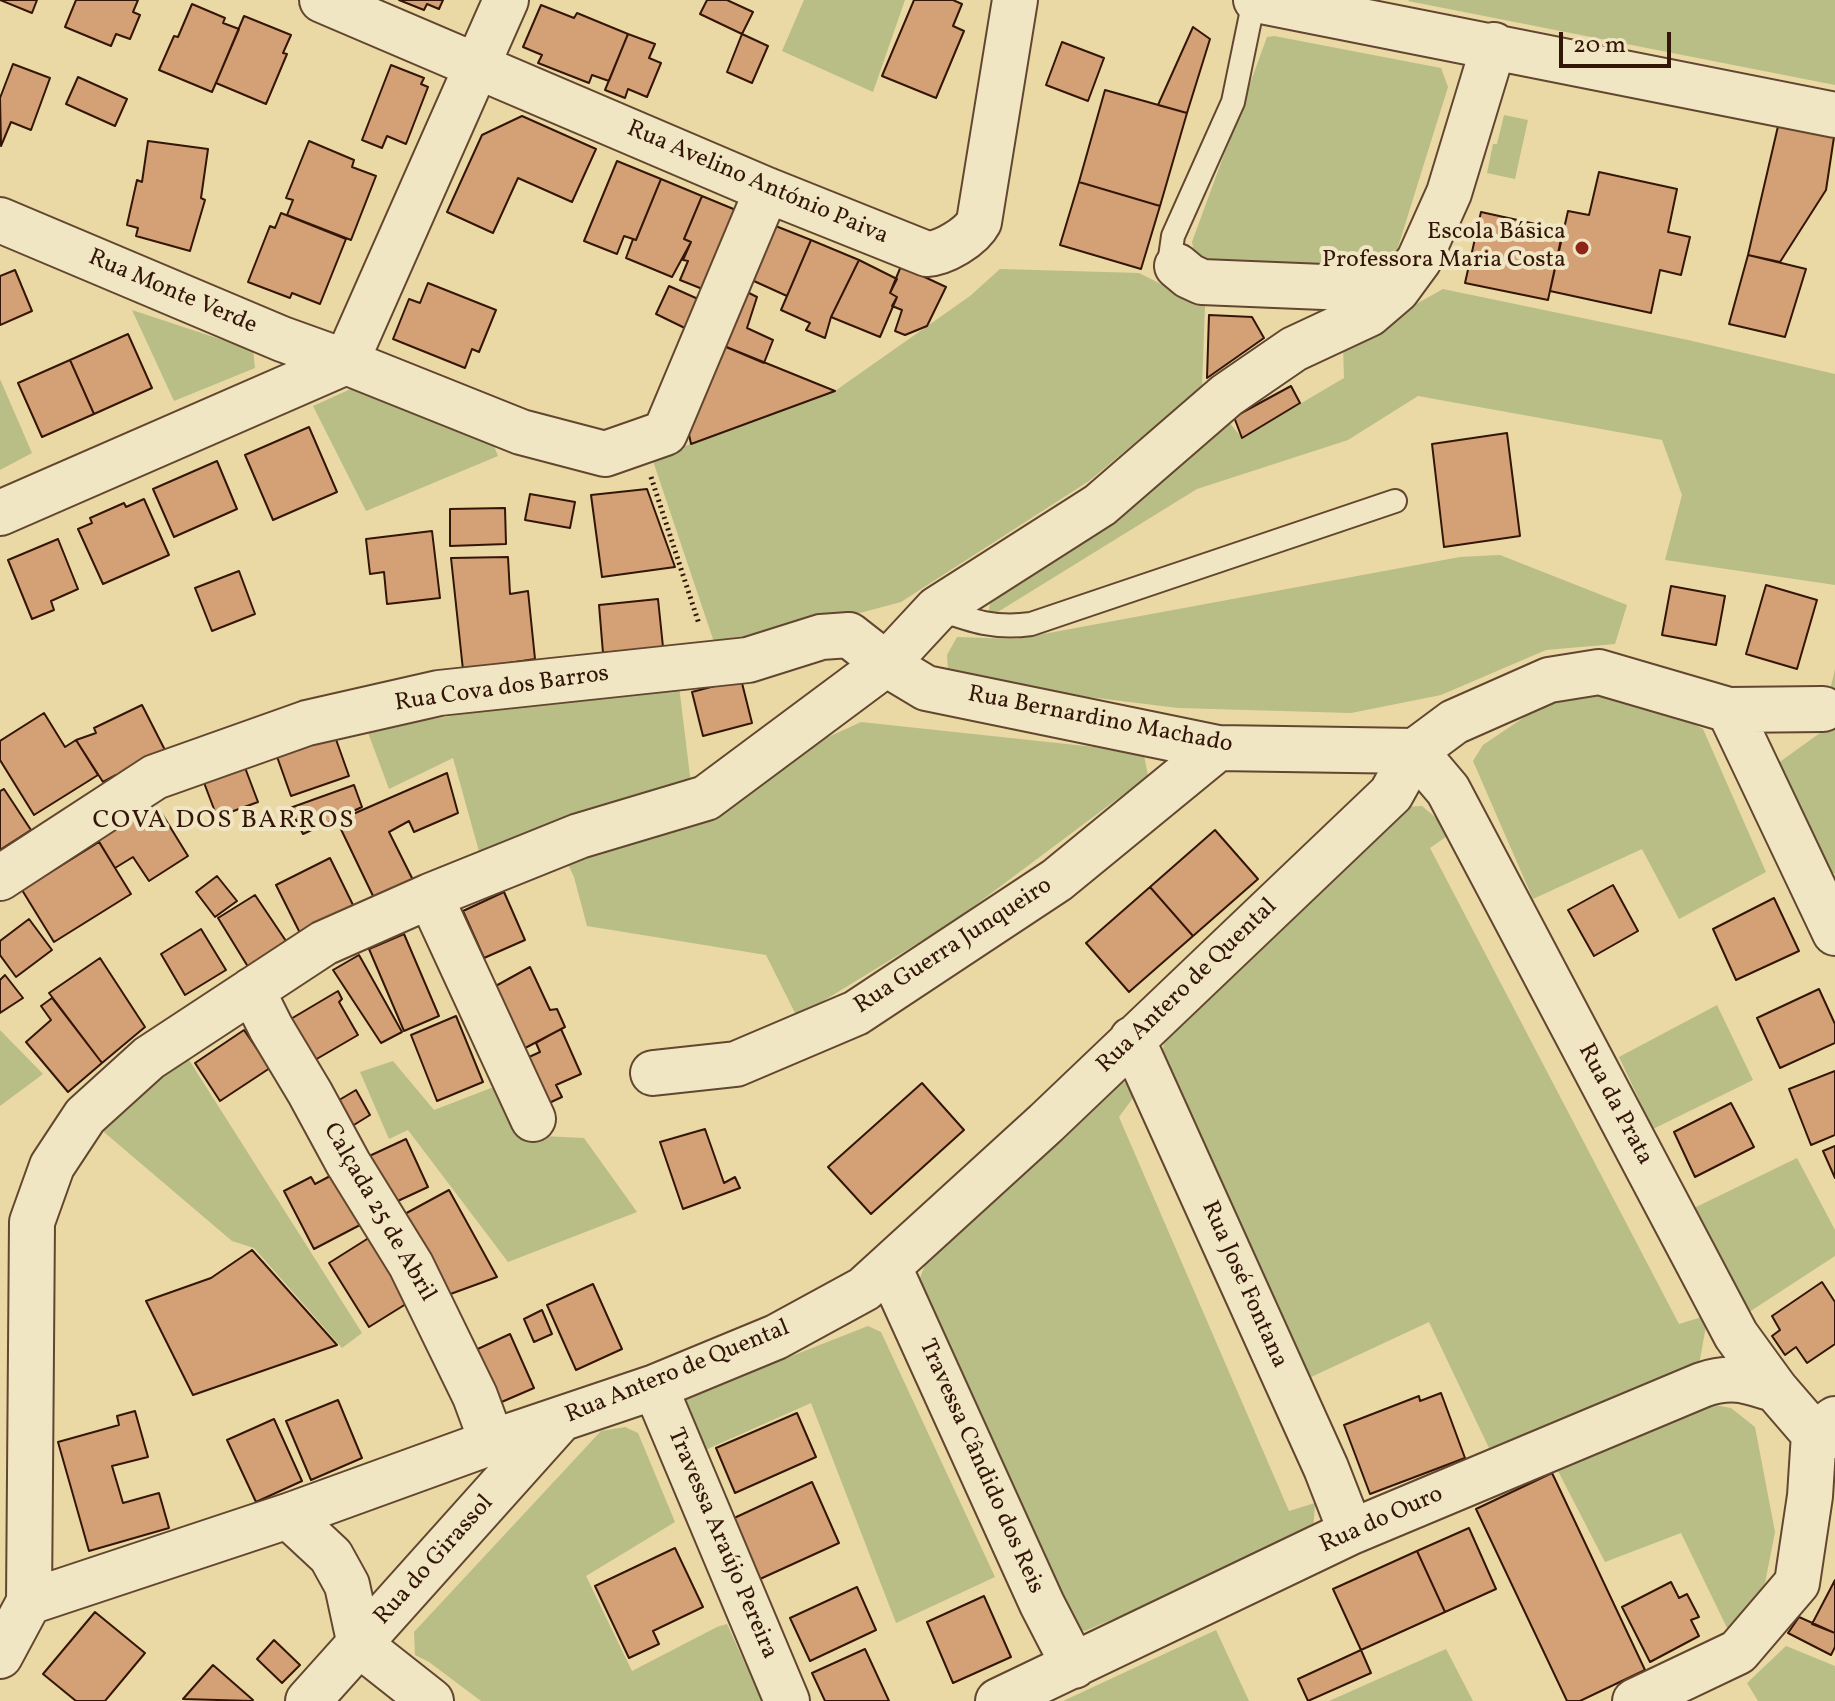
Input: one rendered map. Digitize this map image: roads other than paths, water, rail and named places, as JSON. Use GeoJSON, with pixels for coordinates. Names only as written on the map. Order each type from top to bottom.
{"type":"FeatureCollection","features":[{"type":"Feature","properties":{"kind":"street","name":"Rua Avelino António Paiva"},"geometry":{"type":"LineString","coordinates":[[322,0],[767,190],[927,254],[937,254],[974,231],[979,222],[1015,0]]}},
{"type":"Feature","properties":{"kind":"street"},"geometry":{"type":"LineString","coordinates":[[0,513],[346,362],[506,0]]}},
{"type":"Feature","properties":{"kind":"street"},"geometry":{"type":"LineString","coordinates":[[1255,0],[1835,115]]}},
{"type":"Feature","properties":{"kind":"street"},"geometry":{"type":"LineString","coordinates":[[0,1656],[29,1602],[32,1222],[52,1166],[85,1116],[149,1058],[324,943],[579,836],[706,798],[886,664],[937,609],[1100,505],[1227,395],[1294,349],[1369,314],[1397,290],[1419,260],[1449,193],[1494,45]]}},
{"type":"Feature","properties":{"kind":"street","name":"Rua Monte Verde"},"geometry":{"type":"LineString","coordinates":[[0,220],[282,339],[521,432],[605,454],[665,433],[767,190]]}},
{"type":"Feature","properties":{"kind":"street"},"geometry":{"type":"LineString","coordinates":[[1177,266],[1202,282],[1397,290]]}},
{"type":"Feature","properties":{"kind":"street","name":"Rua Cova dos Barros"},"geometry":{"type":"LineString","coordinates":[[0,878],[155,777],[307,723],[439,693],[748,660],[821,637],[849,635],[886,664]]}},
{"type":"Feature","properties":{"kind":"street","name":"Rua Bernardino Machado"},"geometry":{"type":"LineString","coordinates":[[886,664],[926,688],[1218,748],[1415,751]]}},
{"type":"Feature","properties":{"kind":"street"},"geometry":{"type":"LineString","coordinates":[[1415,751],[1454,722],[1549,680],[1599,672],[1729,710],[1823,709]]}},
{"type":"Feature","properties":{"kind":"street"},"geometry":{"type":"LineString","coordinates":[[1729,710],[1835,933]]}},
{"type":"Feature","properties":{"kind":"street","name":"Rua Guerra Junqueiro"},"geometry":{"type":"LineString","coordinates":[[653,1073],[736,1064],[856,1013],[1057,880],[1218,748]]}},
{"type":"Feature","properties":{"kind":"street","name":"Rua Antero de Quental"},"geometry":{"type":"LineString","coordinates":[[29,1602],[288,1516],[655,1387],[776,1337],[864,1289],[1391,794],[1415,751]]}},
{"type":"Feature","properties":{"kind":"street","name":"Rua da Prata"},"geometry":{"type":"LineString","coordinates":[[1415,751],[1448,790],[1736,1335],[1776,1390],[1828,1430]]}},
{"type":"Feature","properties":{"kind":"street"},"geometry":{"type":"LineString","coordinates":[[430,896],[533,1119]]}},
{"type":"Feature","properties":{"kind":"street","name":"Calçada 25 de Abril"},"geometry":{"type":"LineString","coordinates":[[252,990],[348,1163],[411,1265],[475,1396],[492,1442]]}},
{"type":"Feature","properties":{"kind":"street","name":"Rua José Fontana"},"geometry":{"type":"LineString","coordinates":[[1132,1039],[1326,1468],[1351,1532]]}},
{"type":"Feature","properties":{"kind":"street","name":"Travessa Cândido dos Reis"},"geometry":{"type":"LineString","coordinates":[[889,1267],[1042,1604],[1074,1666]]}},
{"type":"Feature","properties":{"kind":"street","name":"Rua do Ouro"},"geometry":{"type":"LineString","coordinates":[[998,1701],[1351,1532],[1702,1385],[1723,1378],[1776,1390]]}},
{"type":"Feature","properties":{"kind":"street","name":"Travessa Araújo Pereira"},"geometry":{"type":"LineString","coordinates":[[655,1387],[787,1701]]}},
{"type":"Feature","properties":{"kind":"street","name":"Rua do Girassol"},"geometry":{"type":"LineString","coordinates":[[308,1701],[560,1420]]}},
{"type":"Feature","properties":{"kind":"street"},"geometry":{"type":"LineString","coordinates":[[1635,1701],[1738,1652],[1797,1583],[1810,1496],[1828,1430]]}},
{"type":"Feature","properties":{"kind":"street"},"geometry":{"type":"LineString","coordinates":[[288,1516],[331,1556],[347,1585],[360,1645],[431,1701]]}},
{"type":"Feature","properties":{"kind":"lane"},"geometry":{"type":"LineString","coordinates":[[1177,266],[1170,257],[1173,236],[1233,102],[1255,0]]}},
{"type":"Feature","properties":{"kind":"lane"},"geometry":{"type":"LineString","coordinates":[[937,609],[984,625],[1007,627],[1031,624],[1395,501]]}},
{"type":"Feature","properties":{"kind":"place","name":"Escola Básica Professora Maria Costa"},"geometry":{"type":"Point","coordinates":[1582,248]}},
{"type":"Feature","properties":{"kind":"district","name":"COVA DOS BARROS"},"geometry":{"type":"Point","coordinates":[224,822]}}]}
